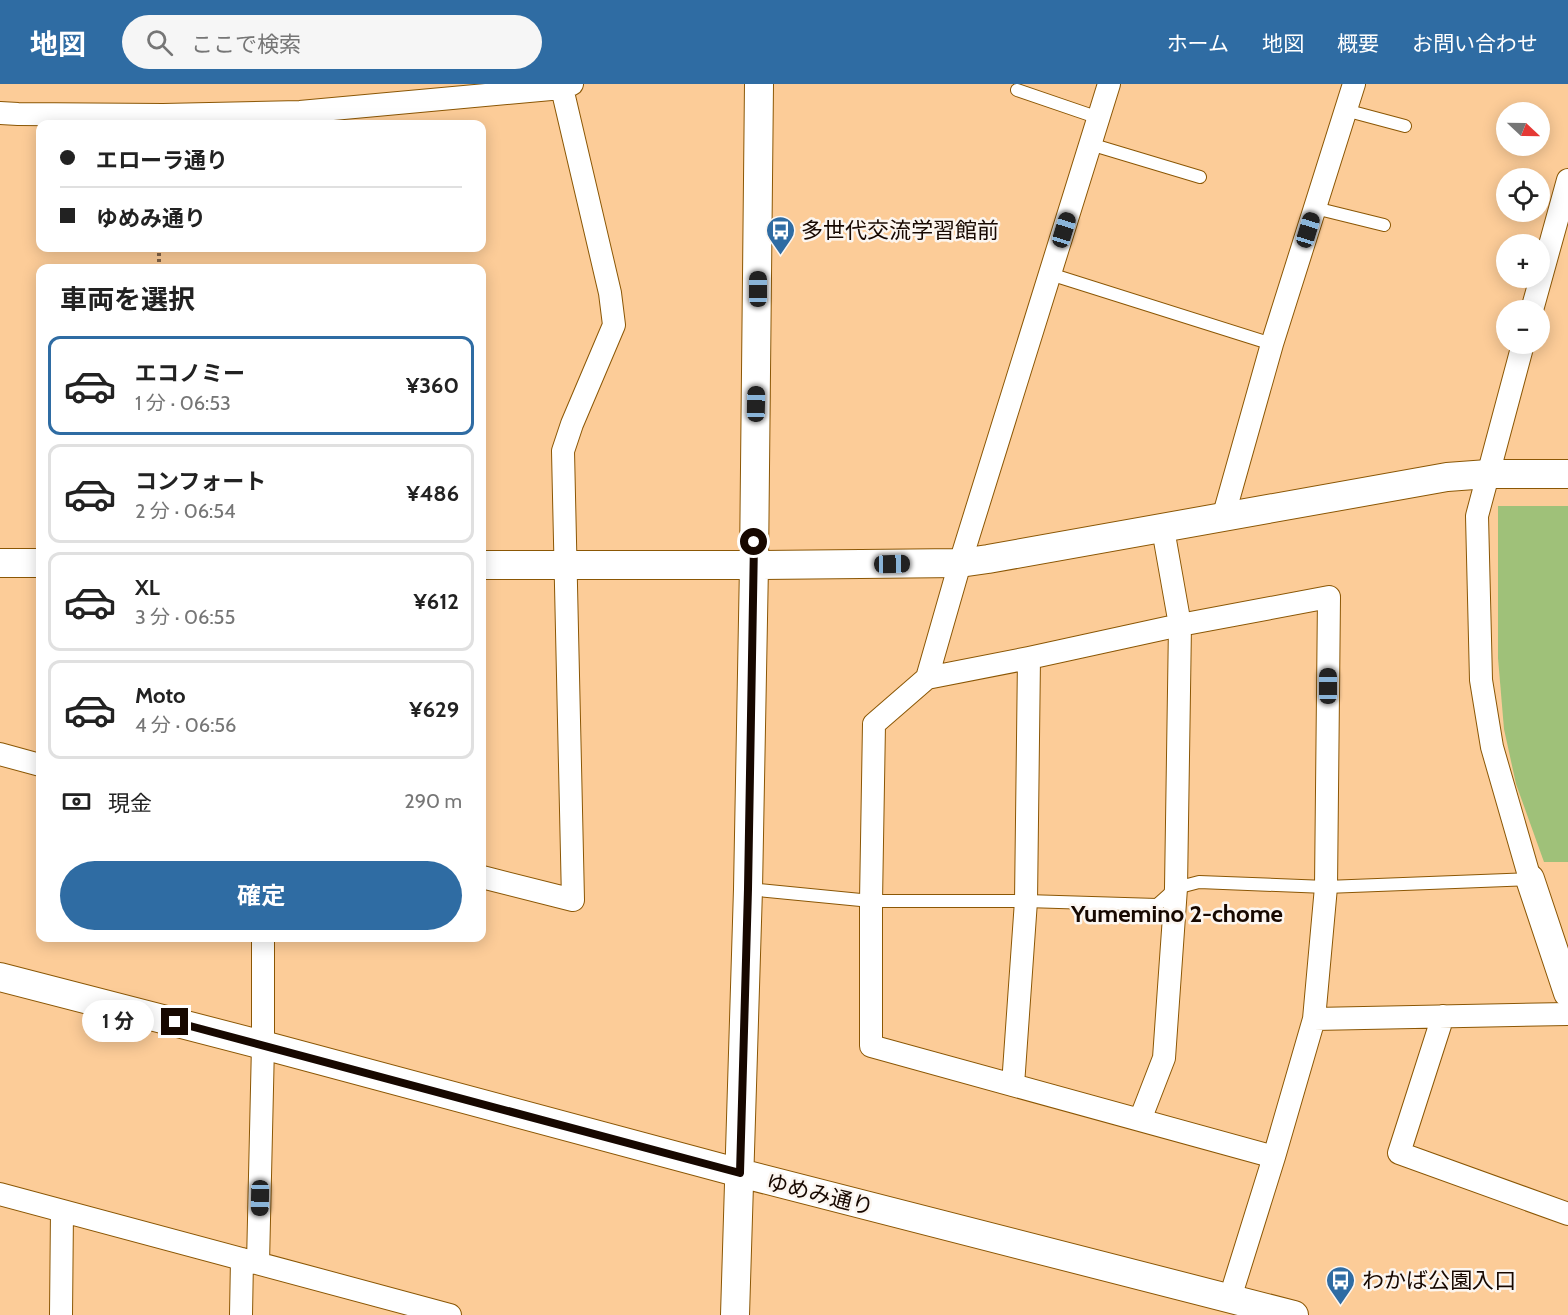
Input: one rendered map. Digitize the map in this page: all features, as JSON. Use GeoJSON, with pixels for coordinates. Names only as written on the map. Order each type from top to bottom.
{"type":"FeatureCollection","features":[{"type":"Feature","properties":{"kind":"street"},"geometry":{"type":"LineString","coordinates":[[735,1315],[748,889],[759,84]]}},
{"type":"Feature","properties":{"kind":"street"},"geometry":{"type":"LineString","coordinates":[[927,678],[960,563],[1109,84]]}},
{"type":"Feature","properties":{"kind":"street"},"geometry":{"type":"LineString","coordinates":[[1223,518],[1272,344],[1354,84]]}},
{"type":"Feature","properties":{"kind":"street"},"geometry":{"type":"LineString","coordinates":[[0,113],[163,115],[300,112],[567,86],[610,293],[614,325],[563,451],[573,900],[486,878]]}},
{"type":"Feature","properties":{"kind":"street"},"geometry":{"type":"LineString","coordinates":[[1535,300],[1568,180]]}},
{"type":"Feature","properties":{"kind":"street"},"geometry":{"type":"LineString","coordinates":[[1520,354],[1478,516],[1480,680],[1492,747],[1530,879],[1568,993]]}},
{"type":"Feature","properties":{"kind":"street"},"geometry":{"type":"LineString","coordinates":[[486,565],[754,566],[960,563],[988,560],[1447,477],[1488,474],[1568,474]]}},
{"type":"Feature","properties":{"kind":"street"},"geometry":{"type":"LineString","coordinates":[[1140,1120],[1164,1058],[1176,888],[1180,625],[1163,529]]}},
{"type":"Feature","properties":{"kind":"street"},"geometry":{"type":"LineString","coordinates":[[0,563],[36,563]]}},
{"type":"Feature","properties":{"kind":"street"},"geometry":{"type":"LineString","coordinates":[[1230,1298],[1274,1157],[1314,1019],[1326,887],[1329,597],[1180,625],[927,678],[874,724],[871,1046],[1274,1157]]}},
{"type":"Feature","properties":{"kind":"street"},"geometry":{"type":"LineString","coordinates":[[1013,1085],[1026,901],[1029,658]]}},
{"type":"Feature","properties":{"kind":"street"},"geometry":{"type":"LineString","coordinates":[[0,754],[36,764]]}},
{"type":"Feature","properties":{"kind":"street"},"geometry":{"type":"LineString","coordinates":[[242,1315],[250,1261],[263,1044],[263,942]]}},
{"type":"Feature","properties":{"kind":"street","name":"ゆめみ通り"},"geometry":{"type":"LineString","coordinates":[[0,977],[263,1044],[740,1173],[1294,1315]]}},
{"type":"Feature","properties":{"kind":"street"},"geometry":{"type":"LineString","coordinates":[[1314,1019],[1568,1014]]}},
{"type":"Feature","properties":{"kind":"street"},"geometry":{"type":"LineString","coordinates":[[1443,1016],[1398,1153],[1568,1214]]}},
{"type":"Feature","properties":{"kind":"street"},"geometry":{"type":"LineString","coordinates":[[0,1194],[250,1261],[396,1308],[450,1315]]}},
{"type":"Feature","properties":{"kind":"street"},"geometry":{"type":"LineString","coordinates":[[62,1211],[62,1315]]}},
{"type":"Feature","properties":{"kind":"lane"},"geometry":{"type":"LineString","coordinates":[[1017,90],[1099,118]]}},
{"type":"Feature","properties":{"kind":"lane"},"geometry":{"type":"LineString","coordinates":[[1346,110],[1405,126]]}},
{"type":"Feature","properties":{"kind":"lane"},"geometry":{"type":"LineString","coordinates":[[1090,144],[1200,177]]}},
{"type":"Feature","properties":{"kind":"lane"},"geometry":{"type":"LineString","coordinates":[[1315,208],[1384,225]]}},
{"type":"Feature","properties":{"kind":"lane"},"geometry":{"type":"LineString","coordinates":[[1050,274],[1272,344]]}},
{"type":"Feature","properties":{"kind":"lane"},"geometry":{"type":"LineString","coordinates":[[748,889],[871,901],[1026,901],[1157,905],[1176,888],[1199,882],[1326,887],[1530,879]]}},
{"type":"Feature","properties":{"kind":"green space"},"geometry":{"type":"Polygon","coordinates":[[[1498,506],[1568,506],[1568,862],[1544,862],[1516,784],[1504,729],[1498,658],[1498,506]]]}},
{"type":"Feature","properties":{"kind":"place","name":"多世代交流学習館前"},"geometry":{"type":"Point","coordinates":[780,256]}},
{"type":"Feature","properties":{"kind":"place","name":"わかば公園入口"},"geometry":{"type":"Point","coordinates":[1341,1306]}},
{"type":"Feature","properties":{"kind":"district","name":"Yumemino 2-chome"},"geometry":{"type":"Point","coordinates":[1177,914]}},
{"type":"Feature","properties":{"kind":"route"},"geometry":{"type":"LineString","coordinates":[[175,1022],[740,1173],[754,542]]}}]}
